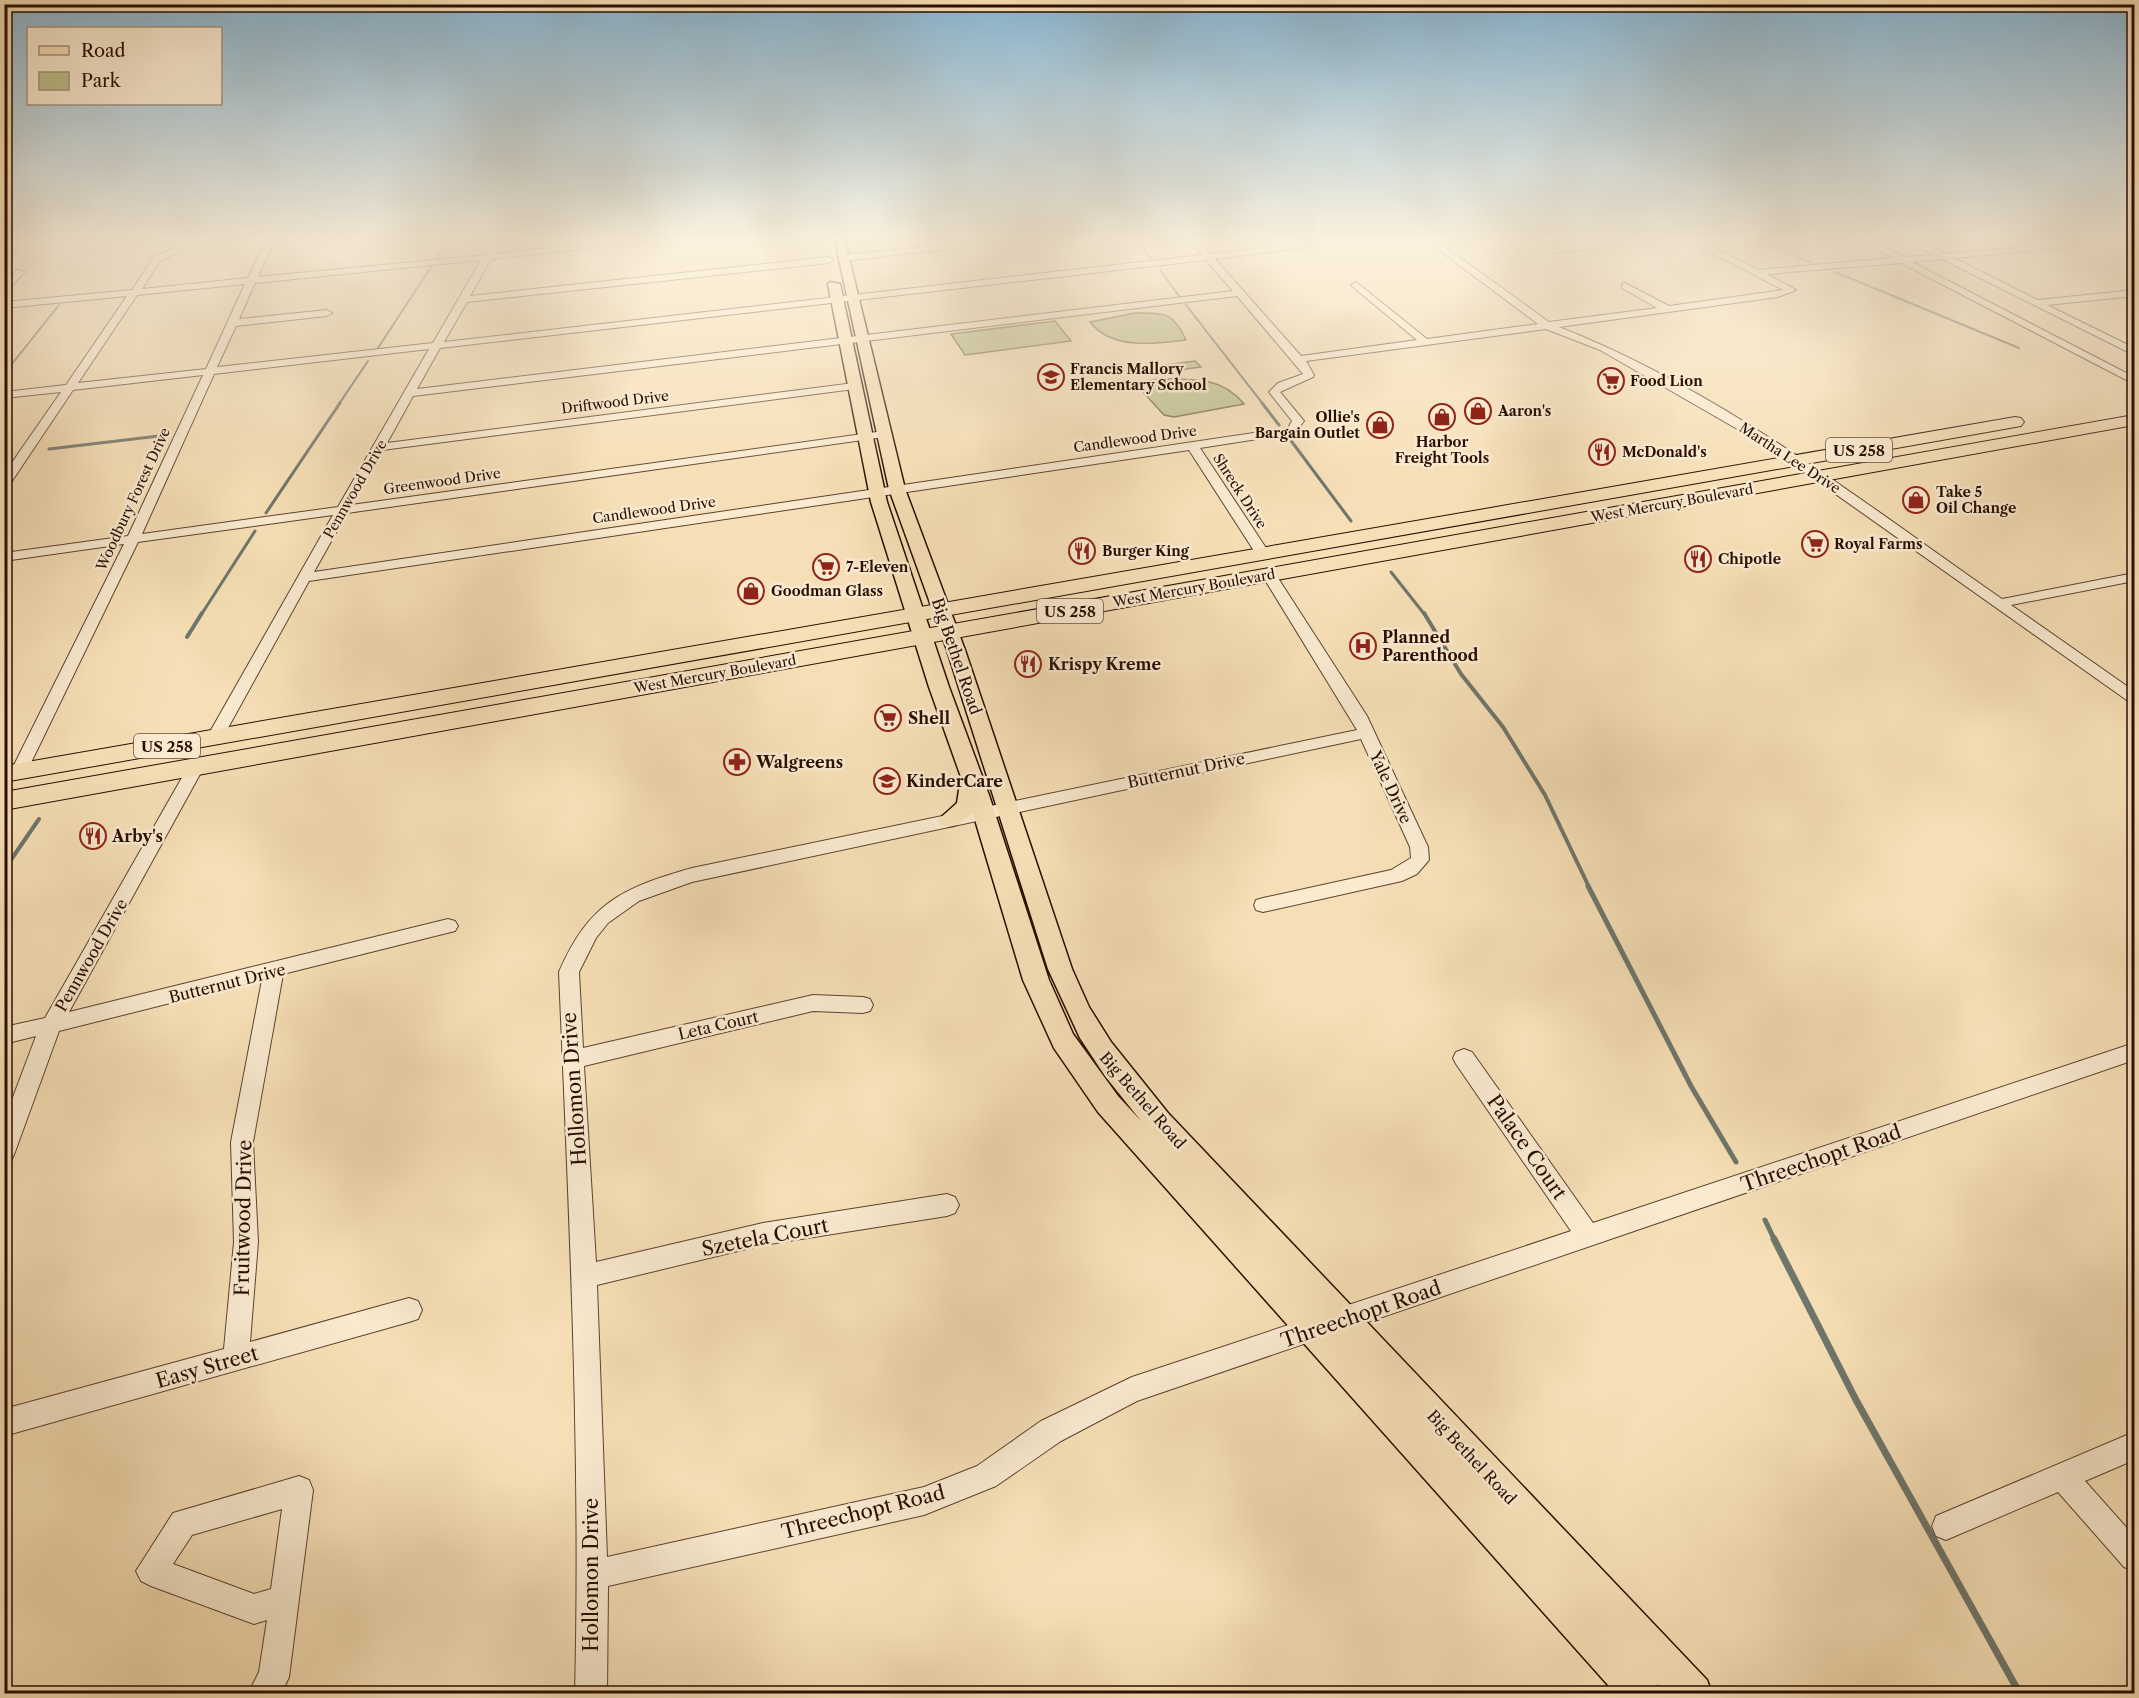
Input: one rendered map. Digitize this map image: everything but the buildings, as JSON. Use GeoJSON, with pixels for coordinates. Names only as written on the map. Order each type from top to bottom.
{"type":"FeatureCollection","features":[{"type":"Feature","properties":{"kind":"highway","name":"West Mercury Boulevard"},"geometry":{"type":"LineString","coordinates":[[12,773],[941,608],[2034,419]]}},
{"type":"Feature","properties":{"kind":"highway","name":"West Mercury Boulevard"},"geometry":{"type":"LineString","coordinates":[[4,801],[2134,420]]}},
{"type":"Feature","properties":{"kind":"main road","name":"Big Bethel Road"},"geometry":{"type":"LineString","coordinates":[[841,320],[877,492],[915,613],[971,777],[995,810],[1070,998],[1095,1044],[1152,1114],[1694,1694]]}},
{"type":"Feature","properties":{"kind":"main road","name":"Big Bethel Road"},"geometry":{"type":"LineString","coordinates":[[858,320],[897,489],[950,632],[1043,1000],[1074,1058],[1108,1104],[1311,1331],[1642,1694]]}},
{"type":"Feature","properties":{"kind":"main road"},"geometry":{"type":"LineString","coordinates":[[949,820],[967,807],[971,777]]}},
{"type":"Feature","properties":{"kind":"street"},"geometry":{"type":"LineString","coordinates":[[4,484],[116,320]]}},
{"type":"Feature","properties":{"kind":"street","name":"Woodbury Forest Drive"},"geometry":{"type":"LineString","coordinates":[[12,773],[133,539],[207,372],[234,320]]}},
{"type":"Feature","properties":{"kind":"street"},"geometry":{"type":"LineString","coordinates":[[233,323],[259,320]]}},
{"type":"Feature","properties":{"kind":"street","name":"Pennwood Drive"},"geometry":{"type":"LineString","coordinates":[[215,737],[342,510],[453,320]]}},
{"type":"Feature","properties":{"kind":"street"},"geometry":{"type":"LineString","coordinates":[[4,395],[670,320]]}},
{"type":"Feature","properties":{"kind":"street"},"geometry":{"type":"LineString","coordinates":[[411,393],[1015,320]]}},
{"type":"Feature","properties":{"kind":"street"},"geometry":{"type":"LineString","coordinates":[[1264,320],[1301,359],[1588,320]]}},
{"type":"Feature","properties":{"kind":"street"},"geometry":{"type":"LineString","coordinates":[[1399,320],[1426,343]]}},
{"type":"Feature","properties":{"kind":"street","name":"Martha Lee Drive"},"geometry":{"type":"LineString","coordinates":[[1540,320],[1548,326],[1604,348],[1642,368],[1796,460],[2134,698]]}},
{"type":"Feature","properties":{"kind":"street"},"geometry":{"type":"LineString","coordinates":[[2016,320],[2134,381]]}},
{"type":"Feature","properties":{"kind":"street"},"geometry":{"type":"LineString","coordinates":[[2070,320],[2134,352]]}},
{"type":"Feature","properties":{"kind":"street","name":"Candlewood Drive"},"geometry":{"type":"LineString","coordinates":[[306,577],[1291,431],[1298,422],[1274,392],[1278,387],[1305,380],[1309,375],[1301,359]]}},
{"type":"Feature","properties":{"kind":"street","name":"Driftwood Drive"},"geometry":{"type":"LineString","coordinates":[[380,447],[854,386]]}},
{"type":"Feature","properties":{"kind":"street","name":"Greenwood Drive"},"geometry":{"type":"LineString","coordinates":[[4,557],[884,434]]}},
{"type":"Feature","properties":{"kind":"street","name":"Shreck Drive"},"geometry":{"type":"LineString","coordinates":[[1192,446],[1263,554]]}},
{"type":"Feature","properties":{"kind":"street","name":"Yale Drive"},"geometry":{"type":"LineString","coordinates":[[1263,905],[1395,876],[1411,869],[1420,860],[1419,847],[1349,700],[1269,575]]}},
{"type":"Feature","properties":{"kind":"street"},"geometry":{"type":"LineString","coordinates":[[2001,603],[2134,577]]}},
{"type":"Feature","properties":{"kind":"street","name":"Butternut Drive"},"geometry":{"type":"LineString","coordinates":[[995,810],[1367,734]]}},
{"type":"Feature","properties":{"kind":"street","name":"Pennwood Drive"},"geometry":{"type":"LineString","coordinates":[[4,1152],[51,1025],[196,767]]}},
{"type":"Feature","properties":{"kind":"street","name":"Hollomon Drive"},"geometry":{"type":"LineString","coordinates":[[591,1694],[593,1575],[584,1276],[569,972],[578,946],[603,914],[653,885],[995,810]]}},
{"type":"Feature","properties":{"kind":"street","name":"Butternut Drive"},"geometry":{"type":"LineString","coordinates":[[4,1036],[274,971],[448,926]]}},
{"type":"Feature","properties":{"kind":"street","name":"Fruitwood Drive"},"geometry":{"type":"LineString","coordinates":[[236,1359],[246,1242],[242,1142],[274,971]]}},
{"type":"Feature","properties":{"kind":"street","name":"Leta Court"},"geometry":{"type":"LineString","coordinates":[[575,1059],[813,1004],[863,1005]]}},
{"type":"Feature","properties":{"kind":"street","name":"Threechopt Road"},"geometry":{"type":"LineString","coordinates":[[593,1575],[924,1501],[986,1476],[1051,1431],[1132,1390],[2134,1052]]}},
{"type":"Feature","properties":{"kind":"street","name":"Palace Court"},"geometry":{"type":"LineString","coordinates":[[1464,1058],[1589,1237]]}},
{"type":"Feature","properties":{"kind":"street","name":"Szetela Court"},"geometry":{"type":"LineString","coordinates":[[584,1276],[763,1234],[947,1205]]}},
{"type":"Feature","properties":{"kind":"street","name":"Easy Street"},"geometry":{"type":"LineString","coordinates":[[4,1423],[409,1310]]}},
{"type":"Feature","properties":{"kind":"street"},"geometry":{"type":"LineString","coordinates":[[1946,1526],[2134,1446]]}},
{"type":"Feature","properties":{"kind":"street"},"geometry":{"type":"LineString","coordinates":[[2063,1477],[2134,1557]]}},
{"type":"Feature","properties":{"kind":"street"},"geometry":{"type":"LineString","coordinates":[[263,1694],[274,1677],[286,1599],[299,1490],[183,1523],[151,1571],[254,1609],[286,1599]]}},
{"type":"Feature","properties":{"kind":"green space"},"geometry":{"type":"Polygon","coordinates":[[[1173,320],[1186,340],[1161,343],[1122,341],[1099,331],[1090,322],[1173,320]]]}},
{"type":"Feature","properties":{"kind":"green space"},"geometry":{"type":"Polygon","coordinates":[[[1055,321],[1071,341],[965,355],[951,334],[1055,321]]]}},
{"type":"Feature","properties":{"kind":"green space"},"geometry":{"type":"Polygon","coordinates":[[[1195,361],[1201,367],[1141,375],[1135,369],[1195,361]]]}},
{"type":"Feature","properties":{"kind":"green space"},"geometry":{"type":"Polygon","coordinates":[[[1158,379],[1194,380],[1216,384],[1226,388],[1244,404],[1174,417],[1164,415],[1134,382],[1158,379]]]}},
{"type":"Feature","properties":{"kind":"waterway"},"geometry":{"type":"LineString","coordinates":[[4,374],[47,320]]}},
{"type":"Feature","properties":{"kind":"waterway"},"geometry":{"type":"LineString","coordinates":[[378,348],[396,320]]}},
{"type":"Feature","properties":{"kind":"waterway"},"geometry":{"type":"LineString","coordinates":[[1198,320],[1263,404]]}},
{"type":"Feature","properties":{"kind":"waterway"},"geometry":{"type":"LineString","coordinates":[[1952,320],[2019,348]]}},
{"type":"Feature","properties":{"kind":"waterway"},"geometry":{"type":"LineString","coordinates":[[339,404],[368,361]]}},
{"type":"Feature","properties":{"kind":"waterway"},"geometry":{"type":"LineString","coordinates":[[266,513],[340,403]]}},
{"type":"Feature","properties":{"kind":"waterway"},"geometry":{"type":"LineString","coordinates":[[1262,403],[1279,425]]}},
{"type":"Feature","properties":{"kind":"waterway"},"geometry":{"type":"LineString","coordinates":[[49,449],[159,436]]}},
{"type":"Feature","properties":{"kind":"waterway"},"geometry":{"type":"LineString","coordinates":[[1289,438],[1351,521]]}},
{"type":"Feature","properties":{"kind":"waterway"},"geometry":{"type":"LineString","coordinates":[[4,454],[10,454]]}},
{"type":"Feature","properties":{"kind":"waterway"},"geometry":{"type":"LineString","coordinates":[[201,615],[255,531]]}},
{"type":"Feature","properties":{"kind":"waterway"},"geometry":{"type":"LineString","coordinates":[[1391,572],[1425,615]]}},
{"type":"Feature","properties":{"kind":"waterway"},"geometry":{"type":"LineString","coordinates":[[187,637],[202,613]]}},
{"type":"Feature","properties":{"kind":"waterway"},"geometry":{"type":"LineString","coordinates":[[1424,613],[1461,674],[1503,727],[1545,795],[1589,887]]}},
{"type":"Feature","properties":{"kind":"waterway"},"geometry":{"type":"LineString","coordinates":[[4,870],[39,819]]}},
{"type":"Feature","properties":{"kind":"waterway"},"geometry":{"type":"LineString","coordinates":[[1588,886],[1691,1086],[1736,1162]]}},
{"type":"Feature","properties":{"kind":"waterway"},"geometry":{"type":"LineString","coordinates":[[1765,1220],[1775,1240]]}},
{"type":"Feature","properties":{"kind":"waterway"},"geometry":{"type":"LineString","coordinates":[[1775,1240],[1856,1400],[2020,1694]]}},
{"type":"Feature","properties":{"kind":"place","name":"Francis Mallory Elementary School"},"geometry":{"type":"Point","coordinates":[1051,377]}},
{"type":"Feature","properties":{"kind":"place","name":"Food Lion"},"geometry":{"type":"Point","coordinates":[1611,381]}},
{"type":"Feature","properties":{"kind":"place","name":"Aaron's"},"geometry":{"type":"Point","coordinates":[1478,411]}},
{"type":"Feature","properties":{"kind":"place","name":"Harbor Freight Tools"},"geometry":{"type":"Point","coordinates":[1442,417]}},
{"type":"Feature","properties":{"kind":"place","name":"Ollie's Bargain Outlet"},"geometry":{"type":"Point","coordinates":[1380,425]}},
{"type":"Feature","properties":{"kind":"place","name":"McDonald's"},"geometry":{"type":"Point","coordinates":[1602,452]}},
{"type":"Feature","properties":{"kind":"place","name":"Take 5 Oil Change"},"geometry":{"type":"Point","coordinates":[1916,500]}},
{"type":"Feature","properties":{"kind":"place","name":"Royal Farms"},"geometry":{"type":"Point","coordinates":[1815,544]}},
{"type":"Feature","properties":{"kind":"place","name":"Burger King"},"geometry":{"type":"Point","coordinates":[1082,551]}},
{"type":"Feature","properties":{"kind":"place","name":"Chipotle"},"geometry":{"type":"Point","coordinates":[1698,559]}},
{"type":"Feature","properties":{"kind":"place","name":"7-Eleven"},"geometry":{"type":"Point","coordinates":[826,567]}},
{"type":"Feature","properties":{"kind":"place","name":"Goodman Glass"},"geometry":{"type":"Point","coordinates":[751,591]}},
{"type":"Feature","properties":{"kind":"place","name":"Planned Parenthood"},"geometry":{"type":"Point","coordinates":[1363,646]}},
{"type":"Feature","properties":{"kind":"place","name":"Krispy Kreme"},"geometry":{"type":"Point","coordinates":[1028,664]}},
{"type":"Feature","properties":{"kind":"place","name":"Shell"},"geometry":{"type":"Point","coordinates":[888,718]}},
{"type":"Feature","properties":{"kind":"place","name":"Walgreens"},"geometry":{"type":"Point","coordinates":[737,762]}},
{"type":"Feature","properties":{"kind":"place","name":"KinderCare"},"geometry":{"type":"Point","coordinates":[887,781]}},
{"type":"Feature","properties":{"kind":"place","name":"Arby's"},"geometry":{"type":"Point","coordinates":[93,836]}}]}
